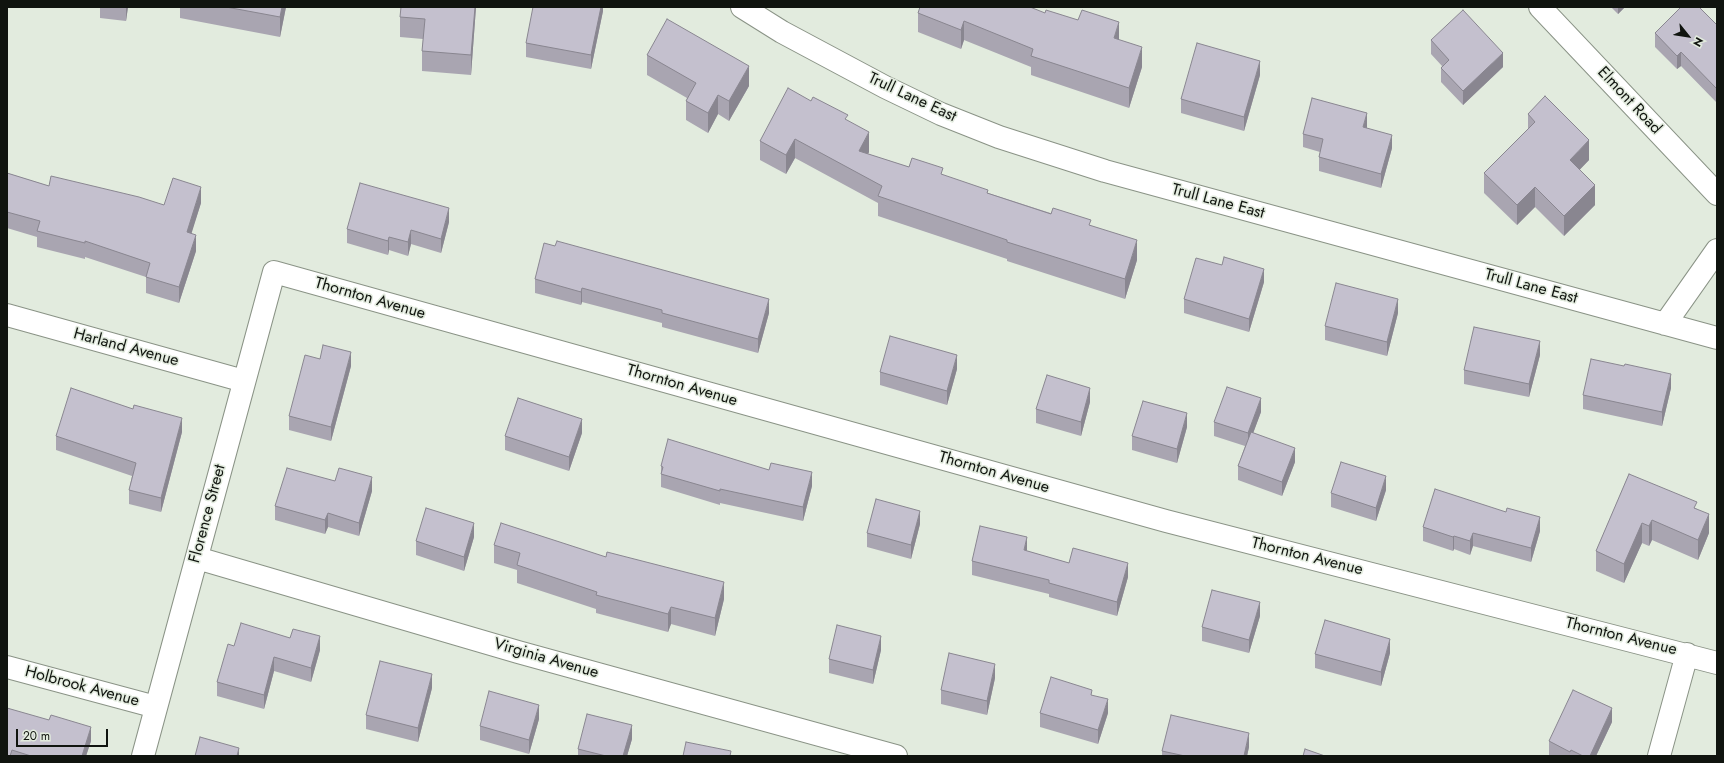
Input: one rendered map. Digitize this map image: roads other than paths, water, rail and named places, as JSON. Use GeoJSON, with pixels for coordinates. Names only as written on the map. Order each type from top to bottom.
{"type":"FeatureCollection","features":[{"type":"Feature","properties":{"kind":"street","name":"Trull Lane East"},"geometry":{"type":"LineString","coordinates":[[742,7],[782,32],[885,87],[941,114],[999,137],[1105,171],[1717,338]]}},
{"type":"Feature","properties":{"kind":"street","name":"Elmont Road"},"geometry":{"type":"LineString","coordinates":[[1540,7],[1717,194]]}},
{"type":"Feature","properties":{"kind":"street"},"geometry":{"type":"LineString","coordinates":[[1665,324],[1717,250]]}},
{"type":"Feature","properties":{"kind":"street","name":"Florence Street"},"geometry":{"type":"LineString","coordinates":[[143,756],[274,272]]}},
{"type":"Feature","properties":{"kind":"street","name":"Thornton Avenue"},"geometry":{"type":"LineString","coordinates":[[274,272],[1166,521],[1687,654],[1717,663]]}},
{"type":"Feature","properties":{"kind":"street","name":"Harland Avenue"},"geometry":{"type":"LineString","coordinates":[[7,315],[244,380]]}},
{"type":"Feature","properties":{"kind":"street","name":"Virginia Avenue"},"geometry":{"type":"LineString","coordinates":[[197,558],[526,654],[896,756]]}},
{"type":"Feature","properties":{"kind":"street"},"geometry":{"type":"LineString","coordinates":[[1660,756],[1687,654]]}},
{"type":"Feature","properties":{"kind":"street","name":"Holbrook Avenue"},"geometry":{"type":"LineString","coordinates":[[7,667],[156,707]]}}]}
